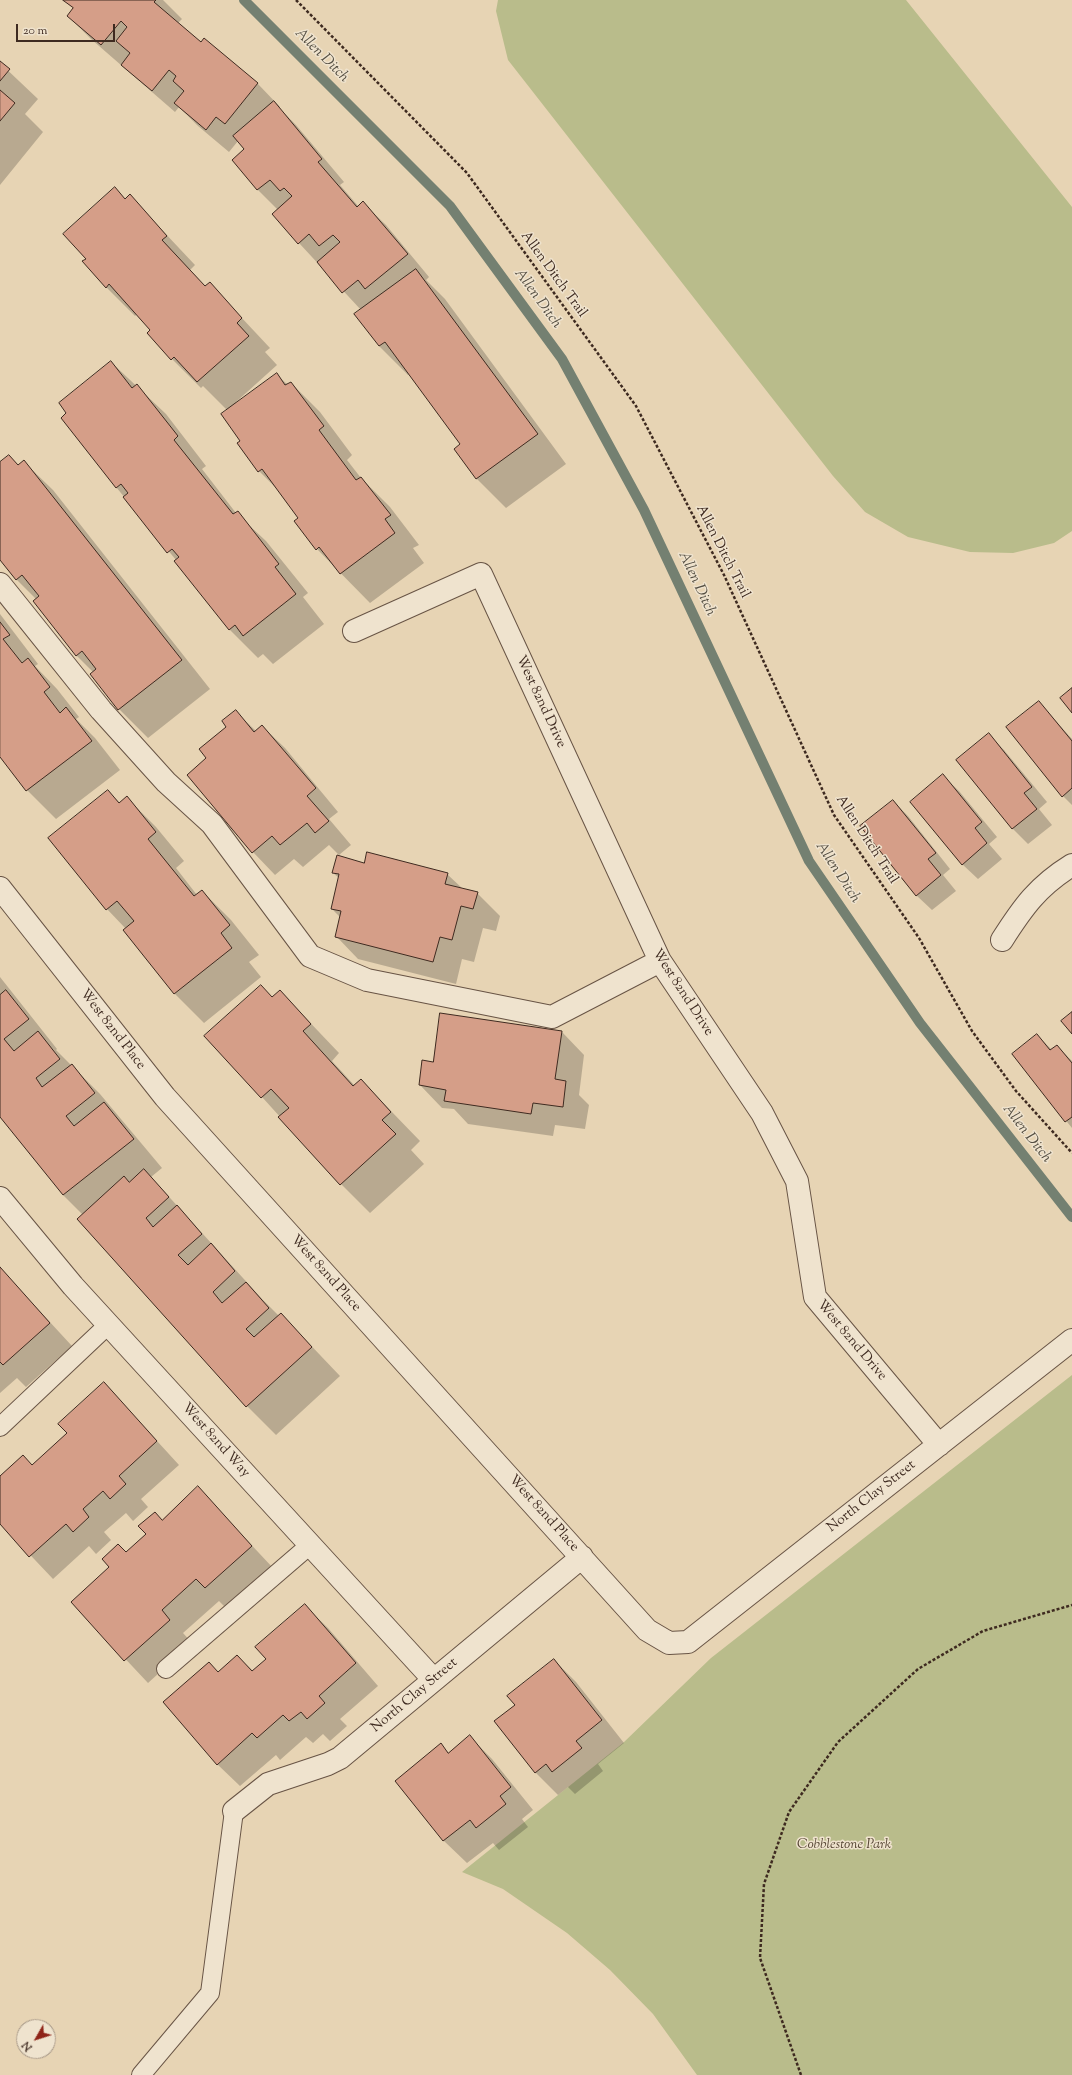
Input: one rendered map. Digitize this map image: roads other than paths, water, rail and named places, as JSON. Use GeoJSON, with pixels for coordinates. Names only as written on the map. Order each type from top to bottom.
{"type":"FeatureCollection","features":[{"type":"Feature","properties":{"kind":"street","name":"West 82nd Drive"},"geometry":{"type":"LineString","coordinates":[[354,631],[481,574],[660,961],[762,1113],[797,1181],[815,1297],[939,1445]]}},
{"type":"Feature","properties":{"kind":"street"},"geometry":{"type":"LineString","coordinates":[[0,584],[101,710],[166,782],[212,824],[310,956],[367,980],[552,1017],[660,961]]}},
{"type":"Feature","properties":{"kind":"street"},"geometry":{"type":"LineString","coordinates":[[1002,940],[1022,908],[1034,894],[1072,865]]}},
{"type":"Feature","properties":{"kind":"street","name":"West 82nd Place"},"geometry":{"type":"LineString","coordinates":[[0,888],[165,1097],[647,1630],[668,1643]]}},
{"type":"Feature","properties":{"kind":"street","name":"West 82nd Way"},"geometry":{"type":"LineString","coordinates":[[0,1198],[73,1286],[108,1325],[434,1680]]}},
{"type":"Feature","properties":{"kind":"street","name":"North Clay Street"},"geometry":{"type":"LineString","coordinates":[[668,1643],[688,1642],[1072,1340]]}},
{"type":"Feature","properties":{"kind":"street","name":"North Clay Street"},"geometry":{"type":"LineString","coordinates":[[234,1811],[268,1784],[328,1764],[340,1758],[582,1557]]}},
{"type":"Feature","properties":{"kind":"lane"},"geometry":{"type":"LineString","coordinates":[[0,1427],[108,1325]]}},
{"type":"Feature","properties":{"kind":"lane"},"geometry":{"type":"LineString","coordinates":[[166,1670],[310,1545]]}},
{"type":"Feature","properties":{"kind":"lane"},"geometry":{"type":"LineString","coordinates":[[141,2075],[210,1993],[234,1811]]}},
{"type":"Feature","properties":{"kind":"waterway","name":"Allen Ditch"},"geometry":{"type":"LineString","coordinates":[[244,0],[450,206],[562,359],[644,510],[809,861],[920,1023],[1072,1217]]}},
{"type":"Feature","properties":{"kind":"park label","name":"Cobblestone Park"},"geometry":{"type":"Point","coordinates":[844,1846]}}]}
